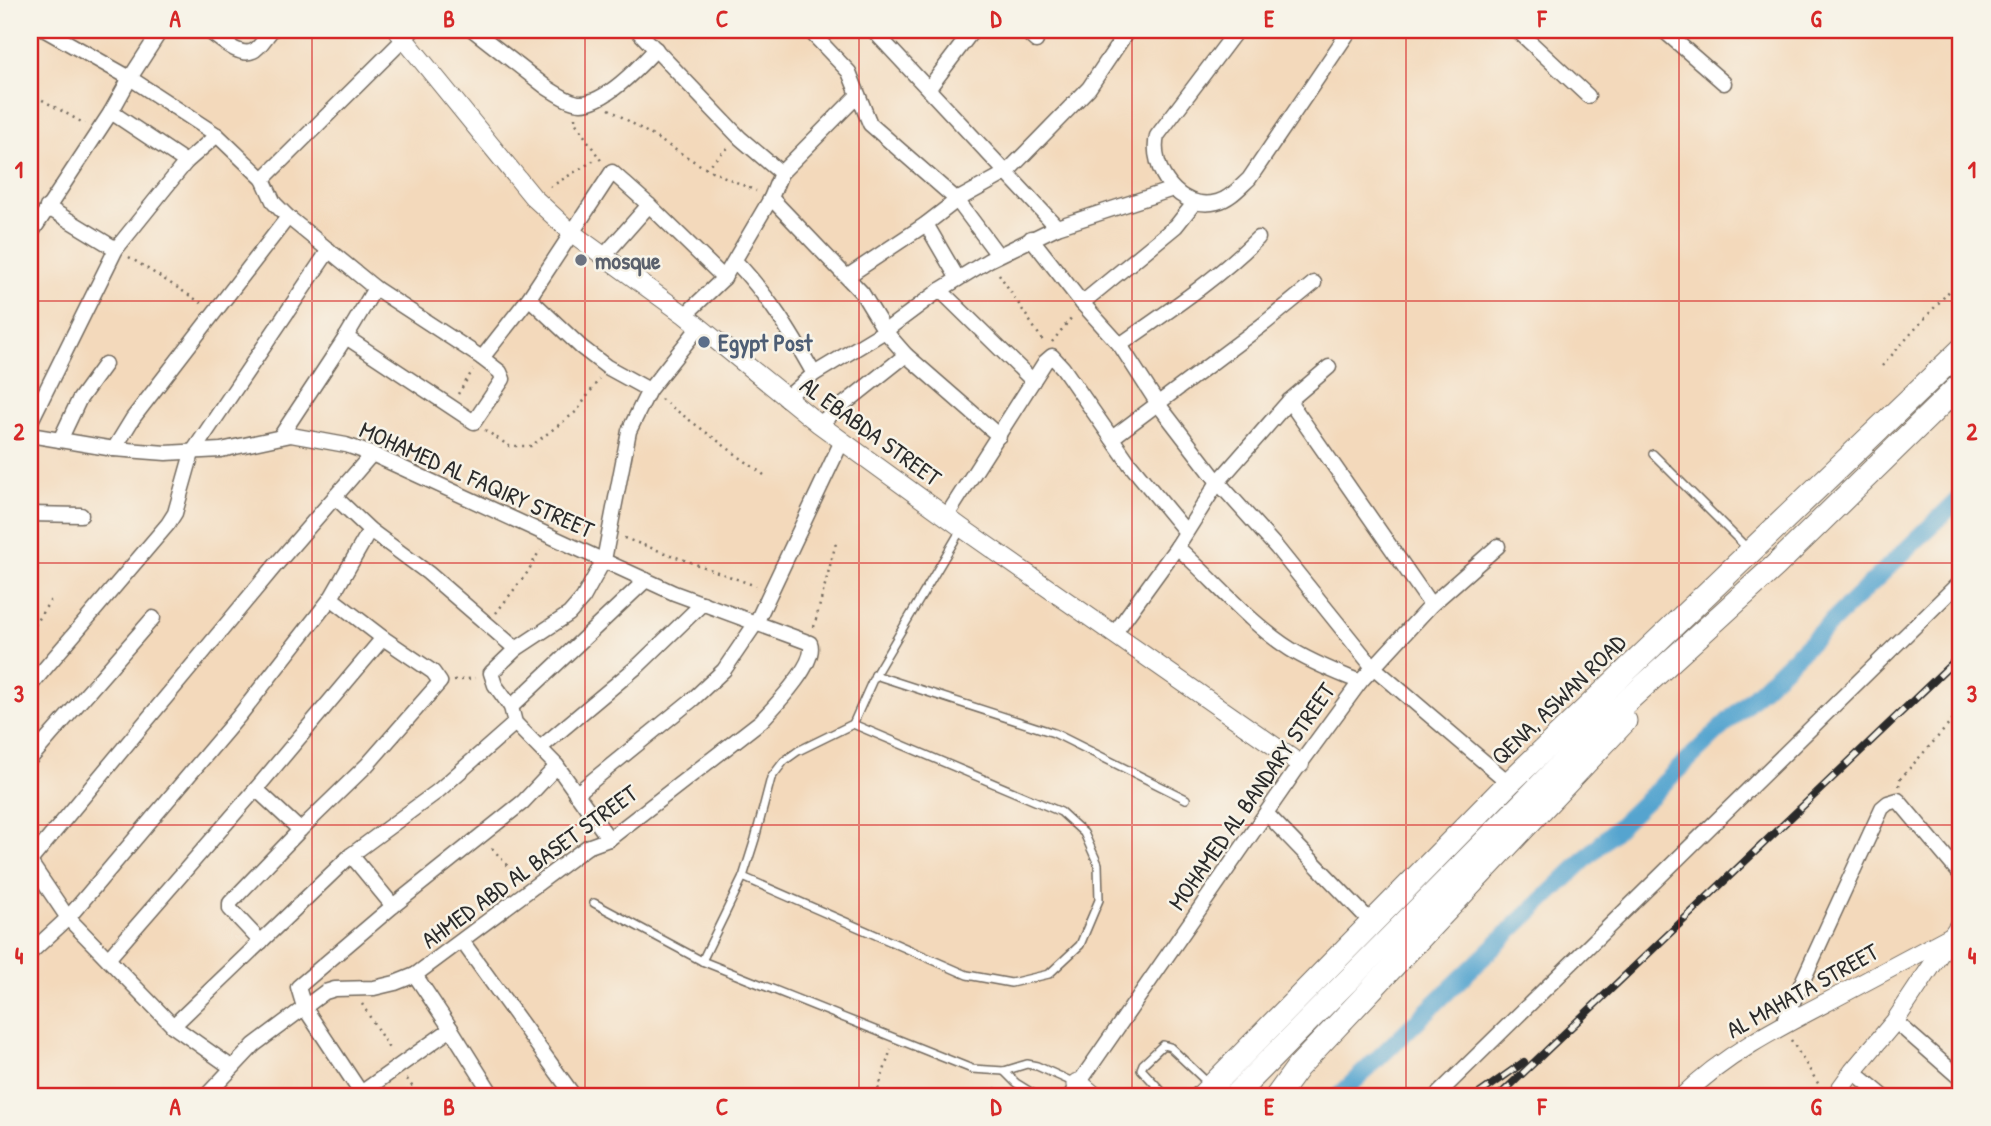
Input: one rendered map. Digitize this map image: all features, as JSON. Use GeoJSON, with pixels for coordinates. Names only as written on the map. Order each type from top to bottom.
{"type":"FeatureCollection","features":[{"type":"Feature","properties":{"kind":"highway","name":"QENA, ASWAN ROAD"},"geometry":{"type":"LineString","coordinates":[[1212,1093],[1509,783],[1961,350]]}},
{"type":"Feature","properties":{"kind":"highway","name":"QENA, ASWAN ROAD"},"geometry":{"type":"LineString","coordinates":[[1234,1096],[1591,734],[1775,566],[1961,384]]}},
{"type":"Feature","properties":{"kind":"highway"},"geometry":{"type":"LineString","coordinates":[[1277,1096],[1298,1067],[1651,694],[1667,666]]}},
{"type":"Feature","properties":{"kind":"street"},"geometry":{"type":"LineString","coordinates":[[45,30],[130,78],[217,135],[263,179],[274,203],[288,217],[374,288],[482,358],[500,372],[503,379],[474,422],[346,337]]}},
{"type":"Feature","properties":{"kind":"street"},"geometry":{"type":"LineString","coordinates":[[30,235],[161,30]]}},
{"type":"Feature","properties":{"kind":"street"},"geometry":{"type":"LineString","coordinates":[[208,30],[240,51],[247,52],[255,51],[272,30]]}},
{"type":"Feature","properties":{"kind":"street"},"geometry":{"type":"LineString","coordinates":[[473,30],[559,95],[587,101],[635,72],[656,49]]}},
{"type":"Feature","properties":{"kind":"street"},"geometry":{"type":"LineString","coordinates":[[637,30],[740,138],[781,173]]}},
{"type":"Feature","properties":{"kind":"street"},"geometry":{"type":"LineString","coordinates":[[809,30],[849,72],[870,124],[957,200],[994,257]]}},
{"type":"Feature","properties":{"kind":"street"},"geometry":{"type":"LineString","coordinates":[[873,30],[1057,227]]}},
{"type":"Feature","properties":{"kind":"street"},"geometry":{"type":"LineString","coordinates":[[929,88],[974,30]]}},
{"type":"Feature","properties":{"kind":"street"},"geometry":{"type":"LineString","coordinates":[[1024,30],[1036,41]]}},
{"type":"Feature","properties":{"kind":"street"},"geometry":{"type":"LineString","coordinates":[[848,276],[957,200],[1006,173],[1089,88],[1128,30]]}},
{"type":"Feature","properties":{"kind":"street"},"geometry":{"type":"LineString","coordinates":[[1237,30],[1157,136],[1154,149],[1156,160],[1173,189],[1185,200],[1217,202],[1233,194],[1249,179],[1350,30]]}},
{"type":"Feature","properties":{"kind":"street"},"geometry":{"type":"LineString","coordinates":[[1517,30],[1588,96]]}},
{"type":"Feature","properties":{"kind":"street"},"geometry":{"type":"LineString","coordinates":[[1663,30],[1724,83]]}},
{"type":"Feature","properties":{"kind":"street"},"geometry":{"type":"LineString","coordinates":[[263,179],[404,33]]}},
{"type":"Feature","properties":{"kind":"street","name":"AL EBABDA STREET"},"geometry":{"type":"LineString","coordinates":[[404,33],[533,197],[572,233],[692,321],[818,424],[946,517],[1300,764]]}},
{"type":"Feature","properties":{"kind":"street"},"geometry":{"type":"LineString","coordinates":[[610,839],[556,766],[515,723],[511,707],[491,673],[496,665],[516,649],[569,614],[583,598],[604,560],[629,431],[649,390],[692,321],[735,261],[771,198],[781,173],[858,95]]}},
{"type":"Feature","properties":{"kind":"street"},"geometry":{"type":"LineString","coordinates":[[111,112],[186,162]]}},
{"type":"Feature","properties":{"kind":"street"},"geometry":{"type":"LineString","coordinates":[[30,422],[116,249],[186,162],[217,135]]}},
{"type":"Feature","properties":{"kind":"street"},"geometry":{"type":"LineString","coordinates":[[482,358],[529,298],[612,172],[724,278]]}},
{"type":"Feature","properties":{"kind":"street"},"geometry":{"type":"LineString","coordinates":[[785,399],[814,374],[885,331],[940,290],[994,257],[1057,227],[1173,189]]}},
{"type":"Feature","properties":{"kind":"street"},"geometry":{"type":"LineString","coordinates":[[771,198],[848,276],[862,293],[885,331],[906,355],[999,436]]}},
{"type":"Feature","properties":{"kind":"street"},"geometry":{"type":"LineString","coordinates":[[1082,303],[1177,226],[1195,202]]}},
{"type":"Feature","properties":{"kind":"street"},"geometry":{"type":"LineString","coordinates":[[603,257],[649,205]]}},
{"type":"Feature","properties":{"kind":"street"},"geometry":{"type":"LineString","coordinates":[[47,206],[116,249]]}},
{"type":"Feature","properties":{"kind":"street"},"geometry":{"type":"LineString","coordinates":[[114,450],[133,418],[288,217]]}},
{"type":"Feature","properties":{"kind":"street"},"geometry":{"type":"LineString","coordinates":[[926,224],[958,279]]}},
{"type":"Feature","properties":{"kind":"street"},"geometry":{"type":"LineString","coordinates":[[1031,238],[1082,303],[1120,345],[1158,404],[1218,482],[1277,548],[1372,666],[1509,783]]}},
{"type":"Feature","properties":{"kind":"street"},"geometry":{"type":"LineString","coordinates":[[1120,345],[1241,256],[1258,238]]}},
{"type":"Feature","properties":{"kind":"street"},"geometry":{"type":"LineString","coordinates":[[30,686],[168,524],[175,513],[192,453],[329,250]]}},
{"type":"Feature","properties":{"kind":"street"},"geometry":{"type":"LineString","coordinates":[[735,261],[759,285],[772,303],[814,374]]}},
{"type":"Feature","properties":{"kind":"street"},"geometry":{"type":"LineString","coordinates":[[1112,438],[1314,282]]}},
{"type":"Feature","properties":{"kind":"street"},"geometry":{"type":"LineString","coordinates":[[280,437],[346,337],[374,288]]}},
{"type":"Feature","properties":{"kind":"street"},"geometry":{"type":"LineString","coordinates":[[940,290],[1033,381]]}},
{"type":"Feature","properties":{"kind":"street"},"geometry":{"type":"LineString","coordinates":[[529,298],[581,347],[607,367],[649,390]]}},
{"type":"Feature","properties":{"kind":"street"},"geometry":{"type":"LineString","coordinates":[[818,424],[906,355]]}},
{"type":"Feature","properties":{"kind":"street"},"geometry":{"type":"LineString","coordinates":[[946,517],[1048,358],[1055,357],[1129,463],[1186,532]]}},
{"type":"Feature","properties":{"kind":"street"},"geometry":{"type":"LineString","coordinates":[[60,440],[85,389],[105,364]]}},
{"type":"Feature","properties":{"kind":"street"},"geometry":{"type":"LineString","coordinates":[[1114,634],[1177,547],[1218,482],[1289,401],[1329,367]]}},
{"type":"Feature","properties":{"kind":"street"},"geometry":{"type":"LineString","coordinates":[[1289,401],[1431,605]]}},
{"type":"Feature","properties":{"kind":"street","name":"MOHAMED AL FAQIRY STREET"},"geometry":{"type":"LineString","coordinates":[[30,435],[114,450],[192,453],[297,435],[320,439],[372,454],[646,580],[810,643]]}},
{"type":"Feature","properties":{"kind":"street"},"geometry":{"type":"LineString","coordinates":[[576,794],[693,699],[724,670],[756,624],[842,441]]}},
{"type":"Feature","properties":{"kind":"street"},"geometry":{"type":"LineString","coordinates":[[231,1067],[173,1026],[68,918],[30,861],[274,567],[372,454]]}},
{"type":"Feature","properties":{"kind":"street"},"geometry":{"type":"LineString","coordinates":[[335,497],[370,530],[428,573],[516,649]]}},
{"type":"Feature","properties":{"kind":"street"},"geometry":{"type":"LineString","coordinates":[[30,514],[81,515]]}},
{"type":"Feature","properties":{"kind":"street"},"geometry":{"type":"LineString","coordinates":[[30,953],[68,918],[239,716],[331,598],[370,530]]}},
{"type":"Feature","properties":{"kind":"street","name":"MOHAMED AL BANDARY STREET"},"geometry":{"type":"LineString","coordinates":[[1080,1092],[1266,813],[1372,666],[1431,605],[1498,546]]}},
{"type":"Feature","properties":{"kind":"street"},"geometry":{"type":"LineString","coordinates":[[1177,547],[1260,626],[1289,648],[1323,667],[1360,682]]}},
{"type":"Feature","properties":{"kind":"street"},"geometry":{"type":"LineString","coordinates":[[511,707],[646,580]]}},
{"type":"Feature","properties":{"kind":"street"},"geometry":{"type":"LineString","coordinates":[[1436,1096],[1961,581]]}},
{"type":"Feature","properties":{"kind":"street"},"geometry":{"type":"LineString","coordinates":[[261,942],[230,909],[230,903],[367,765],[440,682],[432,672],[331,598]]}},
{"type":"Feature","properties":{"kind":"street"},"geometry":{"type":"LineString","coordinates":[[540,748],[639,665],[703,603]]}},
{"type":"Feature","properties":{"kind":"street"},"geometry":{"type":"LineString","coordinates":[[30,760],[153,618]]}},
{"type":"Feature","properties":{"kind":"street"},"geometry":{"type":"LineString","coordinates":[[108,959],[383,638]]}},
{"type":"Feature","properties":{"kind":"street","name":"AHMED ABD AL BASET STREET"},"geometry":{"type":"LineString","coordinates":[[206,1096],[231,1067],[262,1038],[325,992],[395,983],[415,975],[587,847],[610,839],[761,721],[801,673],[811,653],[810,643]]}},
{"type":"Feature","properties":{"kind":"street"},"geometry":{"type":"LineString","coordinates":[[173,1026],[351,855],[438,791],[515,723]]}},
{"type":"Feature","properties":{"kind":"street"},"geometry":{"type":"LineString","coordinates":[[451,1029],[362,1095],[304,1007],[298,989],[393,906],[523,803],[556,766]]}},
{"type":"Feature","properties":{"kind":"street"},"geometry":{"type":"LineString","coordinates":[[256,789],[300,830]]}},
{"type":"Feature","properties":{"kind":"street"},"geometry":{"type":"LineString","coordinates":[[1782,1026],[1882,808],[1898,800],[1961,874]]}},
{"type":"Feature","properties":{"kind":"street"},"geometry":{"type":"LineString","coordinates":[[1266,813],[1373,924]]}},
{"type":"Feature","properties":{"kind":"street"},"geometry":{"type":"LineString","coordinates":[[351,855],[393,906]]}},
{"type":"Feature","properties":{"kind":"street"},"geometry":{"type":"LineString","coordinates":[[1835,1096],[1895,1021],[1956,929]]}},
{"type":"Feature","properties":{"kind":"street","name":"AL MAHATA STREET"},"geometry":{"type":"LineString","coordinates":[[1683,1096],[1718,1066],[1782,1026],[1956,929]]}},
{"type":"Feature","properties":{"kind":"street"},"geometry":{"type":"LineString","coordinates":[[462,940],[574,1096]]}},
{"type":"Feature","properties":{"kind":"street"},"geometry":{"type":"LineString","coordinates":[[415,975],[493,1096]]}},
{"type":"Feature","properties":{"kind":"street"},"geometry":{"type":"LineString","coordinates":[[1895,1021],[1961,1079]]}},
{"type":"Feature","properties":{"kind":"street"},"geometry":{"type":"LineString","coordinates":[[1853,1071],[1882,1096]]}},
{"type":"Feature","properties":{"kind":"lane"},"geometry":{"type":"LineString","coordinates":[[1653,454],[1752,553]]}},
{"type":"Feature","properties":{"kind":"lane"},"geometry":{"type":"LineString","coordinates":[[702,961],[743,877],[771,778],[784,761],[797,751],[853,724],[875,675],[962,528]]}},
{"type":"Feature","properties":{"kind":"lane"},"geometry":{"type":"LineString","coordinates":[[875,675],[1054,733],[1185,799]]}},
{"type":"Feature","properties":{"kind":"lane"},"geometry":{"type":"LineString","coordinates":[[743,877],[967,975],[1011,983],[1049,974],[1080,945],[1099,900],[1098,864],[1084,833],[1061,812],[853,724]]}},
{"type":"Feature","properties":{"kind":"lane"},"geometry":{"type":"LineString","coordinates":[[594,903],[702,961],[972,1069],[1004,1071],[1027,1064],[1037,1066],[1080,1092]]}},
{"type":"Feature","properties":{"kind":"lane"},"geometry":{"type":"LineString","coordinates":[[1956,929],[1961,953]]}},
{"type":"Feature","properties":{"kind":"lane"},"geometry":{"type":"LineString","coordinates":[[1166,1096],[1141,1069],[1163,1045],[1170,1047],[1212,1093]]}},
{"type":"Feature","properties":{"kind":"lane"},"geometry":{"type":"LineString","coordinates":[[1004,1071],[1016,1083],[1037,1096]]}},
{"type":"Feature","properties":{"kind":"path"},"geometry":{"type":"LineString","coordinates":[[30,93],[97,131]]}},
{"type":"Feature","properties":{"kind":"path"},"geometry":{"type":"LineString","coordinates":[[533,197],[598,158],[575,122],[575,113],[587,101],[705,168],[771,198]]}},
{"type":"Feature","properties":{"kind":"path"},"geometry":{"type":"LineString","coordinates":[[705,168],[740,138]]}},
{"type":"Feature","properties":{"kind":"path"},"geometry":{"type":"LineString","coordinates":[[116,249],[215,311]]}},
{"type":"Feature","properties":{"kind":"path"},"geometry":{"type":"LineString","coordinates":[[994,257],[1047,348],[1082,303]]}},
{"type":"Feature","properties":{"kind":"path"},"geometry":{"type":"LineString","coordinates":[[1882,366],[1961,278]]}},
{"type":"Feature","properties":{"kind":"path"},"geometry":{"type":"LineString","coordinates":[[450,405],[482,358]]}},
{"type":"Feature","properties":{"kind":"path"},"geometry":{"type":"LineString","coordinates":[[474,422],[509,446],[531,446],[577,411],[607,367]]}},
{"type":"Feature","properties":{"kind":"path"},"geometry":{"type":"LineString","coordinates":[[649,390],[768,478]]}},
{"type":"Feature","properties":{"kind":"path"},"geometry":{"type":"LineString","coordinates":[[610,534],[772,592]]}},
{"type":"Feature","properties":{"kind":"path"},"geometry":{"type":"LineString","coordinates":[[486,625],[527,573],[549,535]]}},
{"type":"Feature","properties":{"kind":"path"},"geometry":{"type":"LineString","coordinates":[[810,643],[837,538]]}},
{"type":"Feature","properties":{"kind":"path"},"geometry":{"type":"LineString","coordinates":[[30,631],[52,598]]}},
{"type":"Feature","properties":{"kind":"path"},"geometry":{"type":"LineString","coordinates":[[440,682],[491,676]]}},
{"type":"Feature","properties":{"kind":"path"},"geometry":{"type":"LineString","coordinates":[[1898,800],[1900,779],[1961,712]]}},
{"type":"Feature","properties":{"kind":"path"},"geometry":{"type":"LineString","coordinates":[[481,835],[529,891]]}},
{"type":"Feature","properties":{"kind":"path"},"geometry":{"type":"LineString","coordinates":[[353,989],[419,1096]]}},
{"type":"Feature","properties":{"kind":"path"},"geometry":{"type":"LineString","coordinates":[[1782,1026],[1826,1096]]}},
{"type":"Feature","properties":{"kind":"path"},"geometry":{"type":"LineString","coordinates":[[876,1096],[895,1038]]}},
{"type":"Feature","properties":{"kind":"waterway"},"geometry":{"type":"LineString","coordinates":[[1339,1096],[1961,497]]}},
{"type":"Feature","properties":{"kind":"railway"},"geometry":{"type":"LineString","coordinates":[[1499,1096],[1961,655]]}},
{"type":"Feature","properties":{"kind":"railway"},"geometry":{"type":"LineString","coordinates":[[1476,1096],[1524,1062]]}},
{"type":"Feature","properties":{"kind":"place","name":"mosque"},"geometry":{"type":"Point","coordinates":[581,260]}},
{"type":"Feature","properties":{"kind":"place","name":"Egypt Post"},"geometry":{"type":"Point","coordinates":[704,342]}}]}
